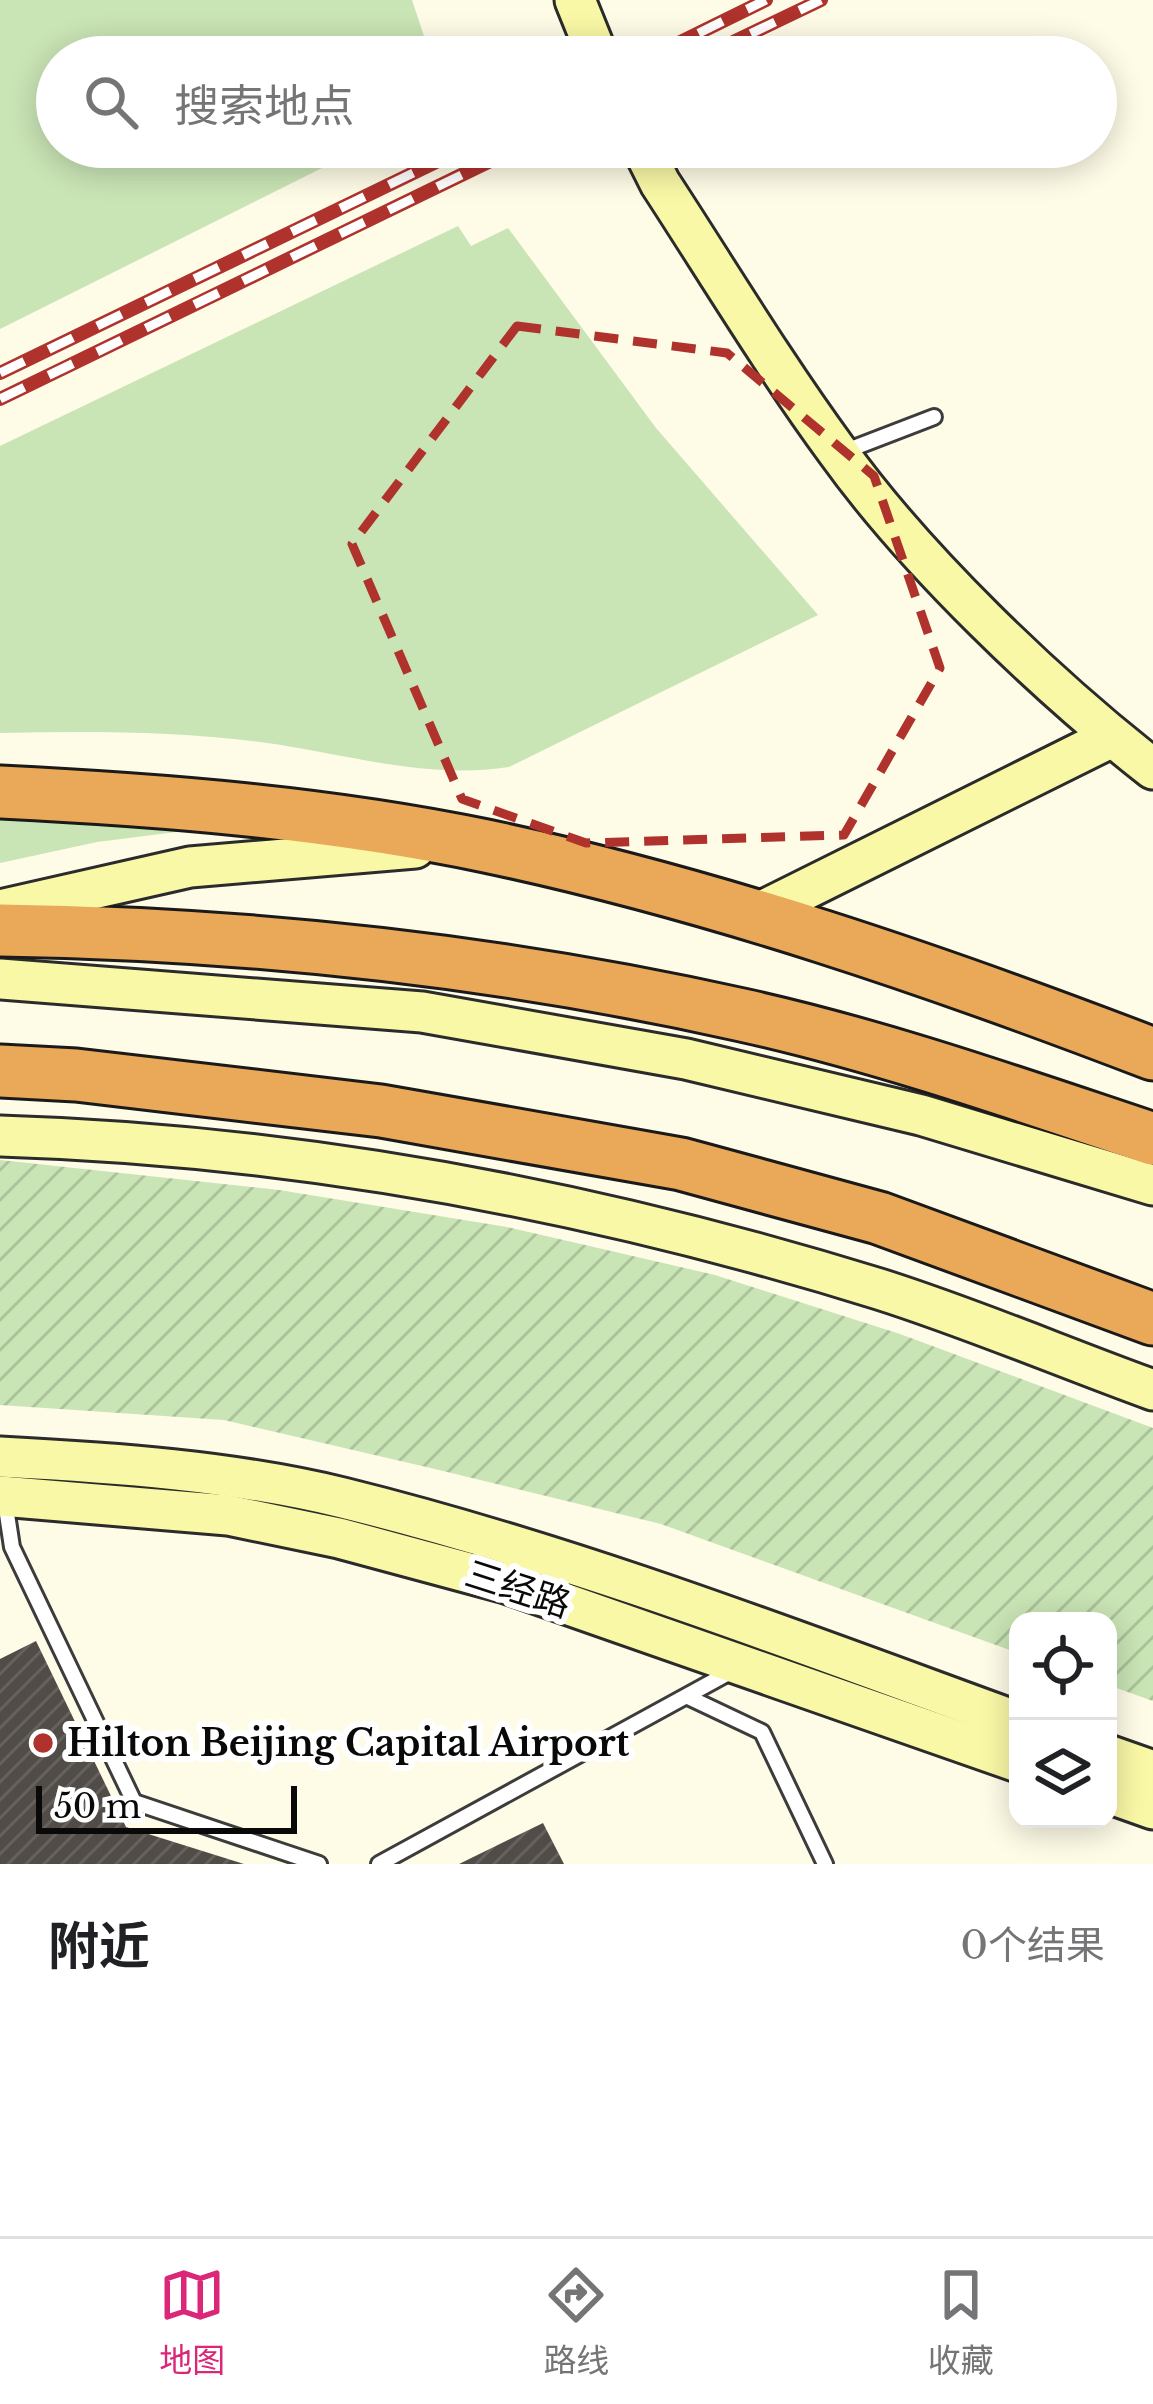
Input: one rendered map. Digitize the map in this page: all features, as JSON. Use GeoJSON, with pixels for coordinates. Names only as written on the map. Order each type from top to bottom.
{"type":"FeatureCollection","features":[{"type":"Feature","properties":{"kind":"highway"},"geometry":{"type":"LineString","coordinates":[[0,792],[218,804],[485,846],[750,917],[973,988],[1153,1054]]}},
{"type":"Feature","properties":{"kind":"highway"},"geometry":{"type":"LineString","coordinates":[[0,930],[218,937],[375,950],[552,976],[746,1015],[938,1067],[1153,1139]]}},
{"type":"Feature","properties":{"kind":"highway"},"geometry":{"type":"LineString","coordinates":[[0,1072],[76,1075],[381,1111],[681,1164],[879,1218],[1153,1318]]}},
{"type":"Feature","properties":{"kind":"street"},"geometry":{"type":"LineString","coordinates":[[575,0],[590,36]]}},
{"type":"Feature","properties":{"kind":"street"},"geometry":{"type":"LineString","coordinates":[[652,168],[838,454],[942,574],[1112,737],[1153,769]]}},
{"type":"Feature","properties":{"kind":"street"},"geometry":{"type":"LineString","coordinates":[[750,917],[1112,737]]}},
{"type":"Feature","properties":{"kind":"street"},"geometry":{"type":"LineString","coordinates":[[0,910],[190,867],[294,855],[485,846]]}},
{"type":"Feature","properties":{"kind":"street"},"geometry":{"type":"LineString","coordinates":[[0,979],[422,1012],[664,1055],[921,1115],[1153,1185]]}},
{"type":"Feature","properties":{"kind":"street"},"geometry":{"type":"LineString","coordinates":[[0,1136],[154,1141],[420,1180],[583,1210],[880,1290],[1153,1390]]}},
{"type":"Feature","properties":{"kind":"street","name":"三经路"},"geometry":{"type":"LineString","coordinates":[[2,1483],[116,1463],[340,1498],[500,1542],[756,1627],[1012,1720]]}},
{"type":"Feature","properties":{"kind":"street","name":"三经路"},"geometry":{"type":"LineString","coordinates":[[2,1483],[228,1515],[339,1538],[506,1583],[1009,1759]]}},
{"type":"Feature","properties":{"kind":"street"},"geometry":{"type":"LineString","coordinates":[[1117,1758],[1153,1772]]}},
{"type":"Feature","properties":{"kind":"street"},"geometry":{"type":"LineString","coordinates":[[1117,1796],[1153,1809]]}},
{"type":"Feature","properties":{"kind":"lane"},"geometry":{"type":"LineString","coordinates":[[838,454],[934,417]]}},
{"type":"Feature","properties":{"kind":"lane"},"geometry":{"type":"LineString","coordinates":[[2,1483],[12,1547],[134,1802],[319,1864]]}},
{"type":"Feature","properties":{"kind":"lane"},"geometry":{"type":"LineString","coordinates":[[379,1864],[742,1665]]}},
{"type":"Feature","properties":{"kind":"lane"},"geometry":{"type":"LineString","coordinates":[[688,1697],[762,1732],[825,1864]]}},
{"type":"Feature","properties":{"kind":"highlighted area"},"geometry":{"type":"Polygon","coordinates":[[[517,326],[727,353],[874,476],[940,668],[844,835],[586,843],[462,799],[352,544],[517,326]]]}},
{"type":"Feature","properties":{"kind":"green space"},"geometry":{"type":"Polygon","coordinates":[[[0,0],[412,0],[424,36],[36,36],[36,168],[322,168],[0,329],[0,0]]]}},
{"type":"Feature","properties":{"kind":"green space"},"geometry":{"type":"Polygon","coordinates":[[[458,226],[471,246],[508,228],[656,428],[818,615],[509,767],[415,768],[196,736],[0,733],[0,446],[458,226]]]}},
{"type":"Feature","properties":{"kind":"green space"},"geometry":{"type":"Polygon","coordinates":[[[0,813],[192,830],[97,842],[0,863],[0,813]]]}},
{"type":"Feature","properties":{"kind":"green space"},"geometry":{"type":"Polygon","coordinates":[[[0,1160],[279,1190],[507,1227],[715,1275],[900,1334],[1153,1428],[1153,1701],[1117,1688],[1117,1612],[1009,1612],[1009,1650],[661,1524],[435,1469],[224,1420],[0,1405],[0,1160]]]}},
{"type":"Feature","properties":{"kind":"building","name":"Hilton Beijing Capital Airport"},"geometry":{"type":"Polygon","coordinates":[[[36,1641],[126,1827],[244,1864],[0,1864],[0,1659],[36,1641]]]}},
{"type":"Feature","properties":{"kind":"building","name":"Hilton Beijing Capital Airport"},"geometry":{"type":"Polygon","coordinates":[[[543,1823],[564,1864],[459,1864],[543,1823]]]}},
{"type":"Feature","properties":{"kind":"railway"},"geometry":{"type":"LineString","coordinates":[[693,36],[766,0]]}},
{"type":"Feature","properties":{"kind":"railway"},"geometry":{"type":"LineString","coordinates":[[746,36],[821,0]]}},
{"type":"Feature","properties":{"kind":"railway"},"geometry":{"type":"LineString","coordinates":[[0,373],[424,168]]}},
{"type":"Feature","properties":{"kind":"railway"},"geometry":{"type":"LineString","coordinates":[[0,399],[476,168]]}},
{"type":"Feature","properties":{"kind":"place","name":"Hilton Beijing Capital Airport"},"geometry":{"type":"Point","coordinates":[43,1743]}}]}
